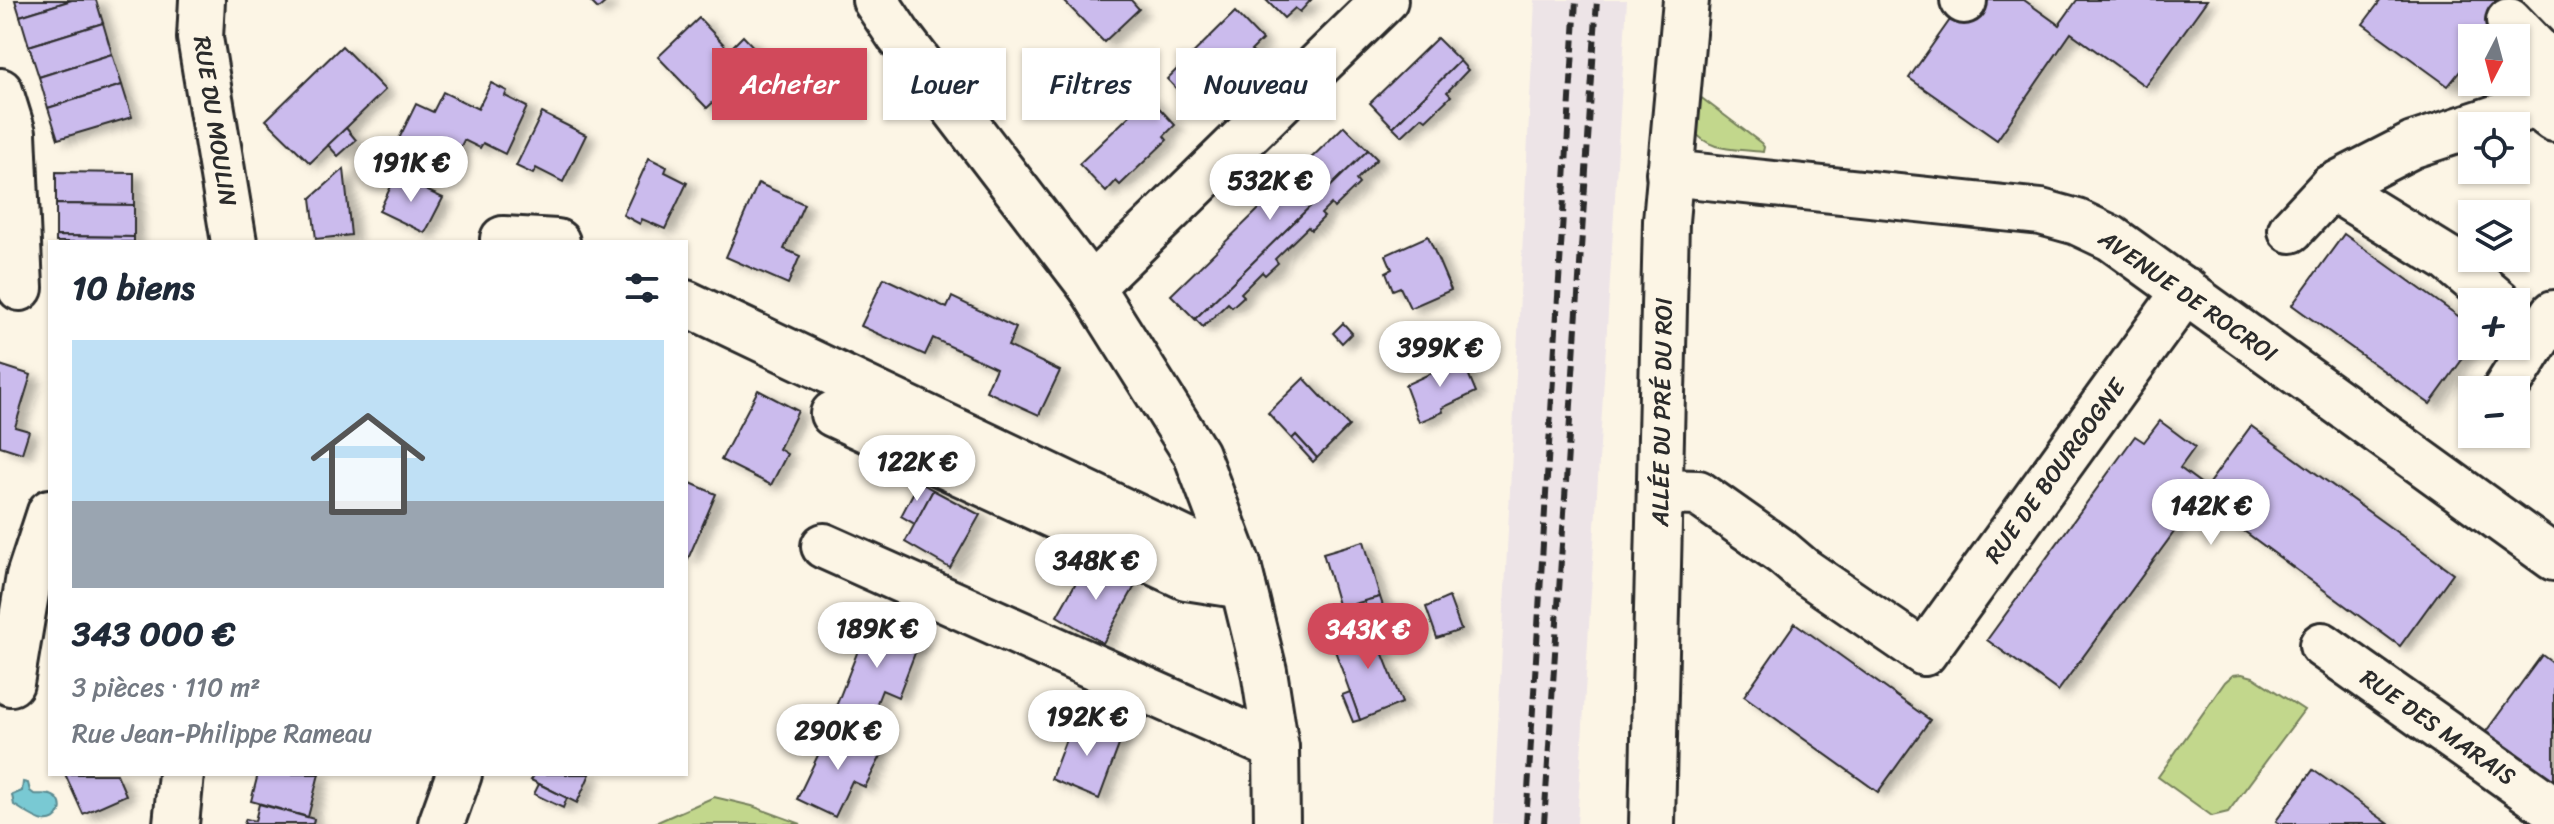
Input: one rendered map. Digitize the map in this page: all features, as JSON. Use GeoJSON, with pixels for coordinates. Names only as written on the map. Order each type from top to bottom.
{"type":"FeatureCollection","features":[{"type":"Feature","properties":{"kind":"street","name":"RUE DU MOULIN"},"geometry":{"type":"LineString","coordinates":[[202,0],[200,38],[234,240]]}},
{"type":"Feature","properties":{"kind":"street"},"geometry":{"type":"LineString","coordinates":[[875,0],[899,36],[1091,287],[1196,454],[1240,576],[1264,671],[1276,748],[1277,824]]}},
{"type":"Feature","properties":{"kind":"street"},"geometry":{"type":"LineString","coordinates":[[1091,287],[1385,0]]}},
{"type":"Feature","properties":{"kind":"street","name":"ALLÉE DU PRÉ DU ROI"},"geometry":{"type":"LineString","coordinates":[[1652,824],[1669,173],[1686,0]]}},
{"type":"Feature","properties":{"kind":"street"},"geometry":{"type":"LineString","coordinates":[[2291,230],[2331,187],[2413,145],[2544,112],[2538,51],[2509,21]]}},
{"type":"Feature","properties":{"kind":"street"},"geometry":{"type":"LineString","coordinates":[[0,91],[13,133],[20,288]]}},
{"type":"Feature","properties":{"kind":"street","name":"AVENUE DE ROCROI"},"geometry":{"type":"LineString","coordinates":[[1669,173],[2041,212],[2077,222],[2111,238],[2186,290],[2222,320],[2554,558]]}},
{"type":"Feature","properties":{"kind":"street"},"geometry":{"type":"LineString","coordinates":[[2331,187],[2448,259],[2482,288]]}},
{"type":"Feature","properties":{"kind":"street"},"geometry":{"type":"LineString","coordinates":[[503,239],[521,240]]}},
{"type":"Feature","properties":{"kind":"street","name":"RUE DE BOURGOGNE"},"geometry":{"type":"LineString","coordinates":[[1661,492],[1698,493],[1924,653],[2186,290]]}},
{"type":"Feature","properties":{"kind":"street"},"geometry":{"type":"LineString","coordinates":[[688,304],[1240,576]]}},
{"type":"Feature","properties":{"kind":"street"},"geometry":{"type":"LineString","coordinates":[[2511,376],[2536,322]]}},
{"type":"Feature","properties":{"kind":"street"},"geometry":{"type":"LineString","coordinates":[[833,414],[1186,577],[1240,576]]}},
{"type":"Feature","properties":{"kind":"street"},"geometry":{"type":"LineString","coordinates":[[11,683],[39,577],[48,524]]}},
{"type":"Feature","properties":{"kind":"street"},"geometry":{"type":"LineString","coordinates":[[824,546],[1276,748]]}},
{"type":"Feature","properties":{"kind":"street","name":"RUE DES MARAIS"},"geometry":{"type":"LineString","coordinates":[[2322,645],[2554,809]]}},
{"type":"Feature","properties":{"kind":"street"},"geometry":{"type":"LineString","coordinates":[[176,824],[181,776]]}},
{"type":"Feature","properties":{"kind":"street"},"geometry":{"type":"LineString","coordinates":[[441,824],[458,776]]}},
{"type":"Feature","properties":{"kind":"shaded area"},"geometry":{"type":"Polygon","coordinates":[[[1535,0],[1627,0],[1577,824],[1493,824],[1535,0]]]}},
{"type":"Feature","properties":{"kind":"green space"},"geometry":{"type":"Polygon","coordinates":[[[1695,93],[1761,143],[1763,152],[1715,146],[1699,137],[1692,129],[1695,93]]]}},
{"type":"Feature","properties":{"kind":"green space"},"geometry":{"type":"Polygon","coordinates":[[[2233,675],[2253,677],[2304,710],[2228,812],[2212,816],[2158,777],[2225,682],[2233,675]]]}},
{"type":"Feature","properties":{"kind":"green space"},"geometry":{"type":"Polygon","coordinates":[[[714,797],[752,806],[801,824],[653,824],[714,797]]]}},
{"type":"Feature","properties":{"kind":"water"},"geometry":{"type":"Polygon","coordinates":[[[23,782],[28,783],[34,794],[58,799],[61,808],[54,819],[44,821],[14,805],[12,795],[22,791],[23,782]]]}},
{"type":"Feature","properties":{"kind":"building"},"geometry":{"type":"Polygon","coordinates":[[[15,0],[72,0],[20,16],[15,0]]]}},
{"type":"Feature","properties":{"kind":"building"},"geometry":{"type":"Polygon","coordinates":[[[72,0],[96,0],[103,23],[29,46],[20,16],[72,0]]]}},
{"type":"Feature","properties":{"kind":"building"},"geometry":{"type":"Polygon","coordinates":[[[589,0],[608,0],[598,9],[589,0]]]}},
{"type":"Feature","properties":{"kind":"building"},"geometry":{"type":"Polygon","coordinates":[[[1063,0],[1131,0],[1139,9],[1104,42],[1063,0]]]}},
{"type":"Feature","properties":{"kind":"building"},"geometry":{"type":"Polygon","coordinates":[[[1266,0],[1311,0],[1300,12],[1295,8],[1284,18],[1266,0]]]}},
{"type":"Feature","properties":{"kind":"building"},"geometry":{"type":"Polygon","coordinates":[[[1964,0],[2024,0],[2059,25],[2077,0],[2207,0],[2145,86],[2071,33],[1997,140],[1909,78],[1964,0]]]}},
{"type":"Feature","properties":{"kind":"building"},"geometry":{"type":"Polygon","coordinates":[[[2381,0],[2511,0],[2502,24],[2458,24],[2458,74],[2448,86],[2363,24],[2381,0]]]}},
{"type":"Feature","properties":{"kind":"building"},"geometry":{"type":"Polygon","coordinates":[[[1235,12],[1262,40],[1254,48],[1198,48],[1235,12]]]}},
{"type":"Feature","properties":{"kind":"building"},"geometry":{"type":"Polygon","coordinates":[[[699,18],[727,48],[712,48],[712,103],[707,108],[658,57],[699,18]]]}},
{"type":"Feature","properties":{"kind":"building"},"geometry":{"type":"Polygon","coordinates":[[[103,23],[112,54],[39,77],[29,46],[103,23]]]}},
{"type":"Feature","properties":{"kind":"building"},"geometry":{"type":"Polygon","coordinates":[[[743,36],[754,48],[731,48],[743,36]]]}},
{"type":"Feature","properties":{"kind":"building"},"geometry":{"type":"Polygon","coordinates":[[[1437,38],[1460,61],[1393,127],[1370,103],[1437,38]]]}},
{"type":"Feature","properties":{"kind":"building"},"geometry":{"type":"Polygon","coordinates":[[[342,46],[385,90],[310,163],[266,120],[342,46]]]}},
{"type":"Feature","properties":{"kind":"building"},"geometry":{"type":"Polygon","coordinates":[[[112,54],[122,85],[48,108],[39,77],[112,54]]]}},
{"type":"Feature","properties":{"kind":"building"},"geometry":{"type":"Polygon","coordinates":[[[1460,61],[1468,70],[1447,92],[1451,96],[1426,120],[1422,117],[1402,136],[1393,127],[1460,61]]]}},
{"type":"Feature","properties":{"kind":"building"},"geometry":{"type":"Polygon","coordinates":[[[1176,70],[1176,88],[1167,79],[1176,70]]]}},
{"type":"Feature","properties":{"kind":"building"},"geometry":{"type":"Polygon","coordinates":[[[491,83],[507,91],[505,96],[527,107],[505,154],[483,143],[480,148],[464,140],[450,167],[433,159],[428,172],[391,155],[416,104],[433,112],[443,92],[478,109],[491,83]]]}},
{"type":"Feature","properties":{"kind":"building"},"geometry":{"type":"Polygon","coordinates":[[[122,85],[132,117],[58,139],[48,108],[122,85]]]}},
{"type":"Feature","properties":{"kind":"building"},"geometry":{"type":"Polygon","coordinates":[[[1160,109],[1175,125],[1164,136],[1167,140],[1120,185],[1116,181],[1106,192],[1079,164],[1125,120],[1160,120],[1160,109]]]}},
{"type":"Feature","properties":{"kind":"building"},"geometry":{"type":"Polygon","coordinates":[[[542,113],[586,135],[563,182],[536,168],[533,174],[516,166],[542,113]]]}},
{"type":"Feature","properties":{"kind":"building"},"geometry":{"type":"Polygon","coordinates":[[[1344,126],[1368,150],[1195,319],[1171,295],[1344,126]]]}},
{"type":"Feature","properties":{"kind":"building"},"geometry":{"type":"Polygon","coordinates":[[[346,128],[356,140],[338,156],[328,145],[346,128]]]}},
{"type":"Feature","properties":{"kind":"building"},"geometry":{"type":"Polygon","coordinates":[[[1368,150],[1377,159],[1356,180],[1359,184],[1334,208],[1331,204],[1321,214],[1324,217],[1311,230],[1308,227],[1275,259],[1278,263],[1265,275],[1262,272],[1232,307],[1228,303],[1203,327],[1195,319],[1368,150]]]}},
{"type":"Feature","properties":{"kind":"building"},"geometry":{"type":"Polygon","coordinates":[[[649,158],[667,167],[665,172],[687,183],[665,229],[642,219],[640,224],[623,215],[649,158]]]}},
{"type":"Feature","properties":{"kind":"building"},"geometry":{"type":"Polygon","coordinates":[[[344,169],[351,235],[316,239],[311,198],[344,169]]]}},
{"type":"Feature","properties":{"kind":"building"},"geometry":{"type":"Polygon","coordinates":[[[56,172],[134,173],[134,205],[56,204],[56,172]]]}},
{"type":"Feature","properties":{"kind":"building"},"geometry":{"type":"Polygon","coordinates":[[[396,176],[443,198],[425,233],[379,211],[396,176]]]}},
{"type":"Feature","properties":{"kind":"building"},"geometry":{"type":"Polygon","coordinates":[[[758,183],[804,204],[784,249],[800,256],[788,284],[726,257],[758,183]]]}},
{"type":"Feature","properties":{"kind":"building"},"geometry":{"type":"Polygon","coordinates":[[[56,204],[134,205],[134,237],[56,236],[56,204]]]}},
{"type":"Feature","properties":{"kind":"building"},"geometry":{"type":"Polygon","coordinates":[[[2344,234],[2458,316],[2458,360],[2462,360],[2430,404],[2292,305],[2344,234]]]}},
{"type":"Feature","properties":{"kind":"building"},"geometry":{"type":"Polygon","coordinates":[[[56,236],[134,237],[134,240],[56,240],[56,236]]]}},
{"type":"Feature","properties":{"kind":"building"},"geometry":{"type":"Polygon","coordinates":[[[1428,236],[1451,290],[1410,308],[1400,287],[1393,290],[1386,272],[1392,269],[1386,255],[1428,236]]]}},
{"type":"Feature","properties":{"kind":"building"},"geometry":{"type":"Polygon","coordinates":[[[884,278],[947,308],[952,297],[1016,328],[1008,346],[1060,371],[1039,415],[986,391],[996,368],[933,338],[925,355],[861,326],[884,278]]]}},
{"type":"Feature","properties":{"kind":"building"},"geometry":{"type":"Polygon","coordinates":[[[1343,323],[1352,333],[1342,343],[1333,333],[1343,323]]]}},
{"type":"Feature","properties":{"kind":"building"},"geometry":{"type":"Polygon","coordinates":[[[1460,354],[1476,392],[1419,422],[1405,385],[1447,366],[1444,361],[1460,354]]]}},
{"type":"Feature","properties":{"kind":"building"},"geometry":{"type":"Polygon","coordinates":[[[0,365],[31,375],[15,427],[29,431],[22,453],[0,446],[0,365]]]}},
{"type":"Feature","properties":{"kind":"building"},"geometry":{"type":"Polygon","coordinates":[[[1304,378],[1349,426],[1317,458],[1296,435],[1292,439],[1268,413],[1304,378]]]}},
{"type":"Feature","properties":{"kind":"building"},"geometry":{"type":"Polygon","coordinates":[[[758,390],[798,411],[779,449],[787,454],[771,485],[721,460],[758,390]]]}},
{"type":"Feature","properties":{"kind":"building"},"geometry":{"type":"Polygon","coordinates":[[[2160,421],[2195,447],[2180,468],[2206,487],[2251,426],[2453,573],[2400,646],[2199,498],[2058,691],[1987,640],[2135,436],[2144,442],[2160,421]]]}},
{"type":"Feature","properties":{"kind":"building"},"geometry":{"type":"Polygon","coordinates":[[[1296,435],[1317,458],[1313,462],[1292,439],[1296,435]]]}},
{"type":"Feature","properties":{"kind":"building"},"geometry":{"type":"Polygon","coordinates":[[[688,482],[716,494],[688,559],[688,482]]]}},
{"type":"Feature","properties":{"kind":"building"},"geometry":{"type":"Polygon","coordinates":[[[919,482],[933,490],[915,524],[901,516],[919,482]]]}},
{"type":"Feature","properties":{"kind":"building"},"geometry":{"type":"Polygon","coordinates":[[[933,490],[980,515],[950,568],[905,542],[933,490]]]}},
{"type":"Feature","properties":{"kind":"building"},"geometry":{"type":"Polygon","coordinates":[[[1364,541],[1380,597],[1339,608],[1323,553],[1364,541]]]}},
{"type":"Feature","properties":{"kind":"building"},"geometry":{"type":"Polygon","coordinates":[[[1088,561],[1135,586],[1103,643],[1057,616],[1088,561]]]}},
{"type":"Feature","properties":{"kind":"building"},"geometry":{"type":"Polygon","coordinates":[[[1380,597],[1383,606],[1367,610],[1364,601],[1380,597]]]}},
{"type":"Feature","properties":{"kind":"building"},"geometry":{"type":"Polygon","coordinates":[[[1449,597],[1461,630],[1437,638],[1426,607],[1449,597]]]}},
{"type":"Feature","properties":{"kind":"building"},"geometry":{"type":"Polygon","coordinates":[[[870,620],[920,640],[898,697],[882,690],[869,723],[835,709],[870,620]]]}},
{"type":"Feature","properties":{"kind":"building"},"geometry":{"type":"Polygon","coordinates":[[[1389,622],[1395,637],[1379,644],[1402,703],[1360,720],[1333,645],[1389,622]]]}},
{"type":"Feature","properties":{"kind":"building"},"geometry":{"type":"Polygon","coordinates":[[[1795,623],[1930,720],[1878,792],[1744,696],[1795,623]]]}},
{"type":"Feature","properties":{"kind":"building"},"geometry":{"type":"Polygon","coordinates":[[[2542,655],[2554,664],[2554,795],[2479,741],[2542,655]]]}},
{"type":"Feature","properties":{"kind":"building"},"geometry":{"type":"Polygon","coordinates":[[[1350,692],[1360,720],[1353,722],[1342,695],[1350,692]]]}},
{"type":"Feature","properties":{"kind":"building"},"geometry":{"type":"Polygon","coordinates":[[[1074,718],[1122,737],[1099,799],[1051,779],[1074,718]]]}},
{"type":"Feature","properties":{"kind":"building"},"geometry":{"type":"Polygon","coordinates":[[[830,730],[882,754],[865,787],[852,781],[835,817],[797,799],[830,730]]]}},
{"type":"Feature","properties":{"kind":"building"},"geometry":{"type":"Polygon","coordinates":[[[2313,770],[2389,824],[2280,824],[2276,821],[2313,770]]]}},
{"type":"Feature","properties":{"kind":"building"},"geometry":{"type":"Polygon","coordinates":[[[66,776],[118,776],[126,795],[83,814],[66,776]]]}},
{"type":"Feature","properties":{"kind":"building"},"geometry":{"type":"Polygon","coordinates":[[[257,776],[318,776],[308,817],[251,801],[257,776]]]}},
{"type":"Feature","properties":{"kind":"building"},"geometry":{"type":"Polygon","coordinates":[[[534,776],[589,776],[577,803],[531,780],[534,776]]]}},
{"type":"Feature","properties":{"kind":"building"},"geometry":{"type":"Polygon","coordinates":[[[539,784],[567,798],[563,808],[534,794],[539,784]]]}},
{"type":"Feature","properties":{"kind":"building"},"geometry":{"type":"Polygon","coordinates":[[[259,804],[314,819],[313,824],[244,824],[246,819],[255,821],[259,804]]]}},
{"type":"Feature","properties":{"kind":"railway"},"geometry":{"type":"LineString","coordinates":[[1526,824],[1576,0]]}},
{"type":"Feature","properties":{"kind":"railway"},"geometry":{"type":"LineString","coordinates":[[1544,824],[1597,0]]}}]}
